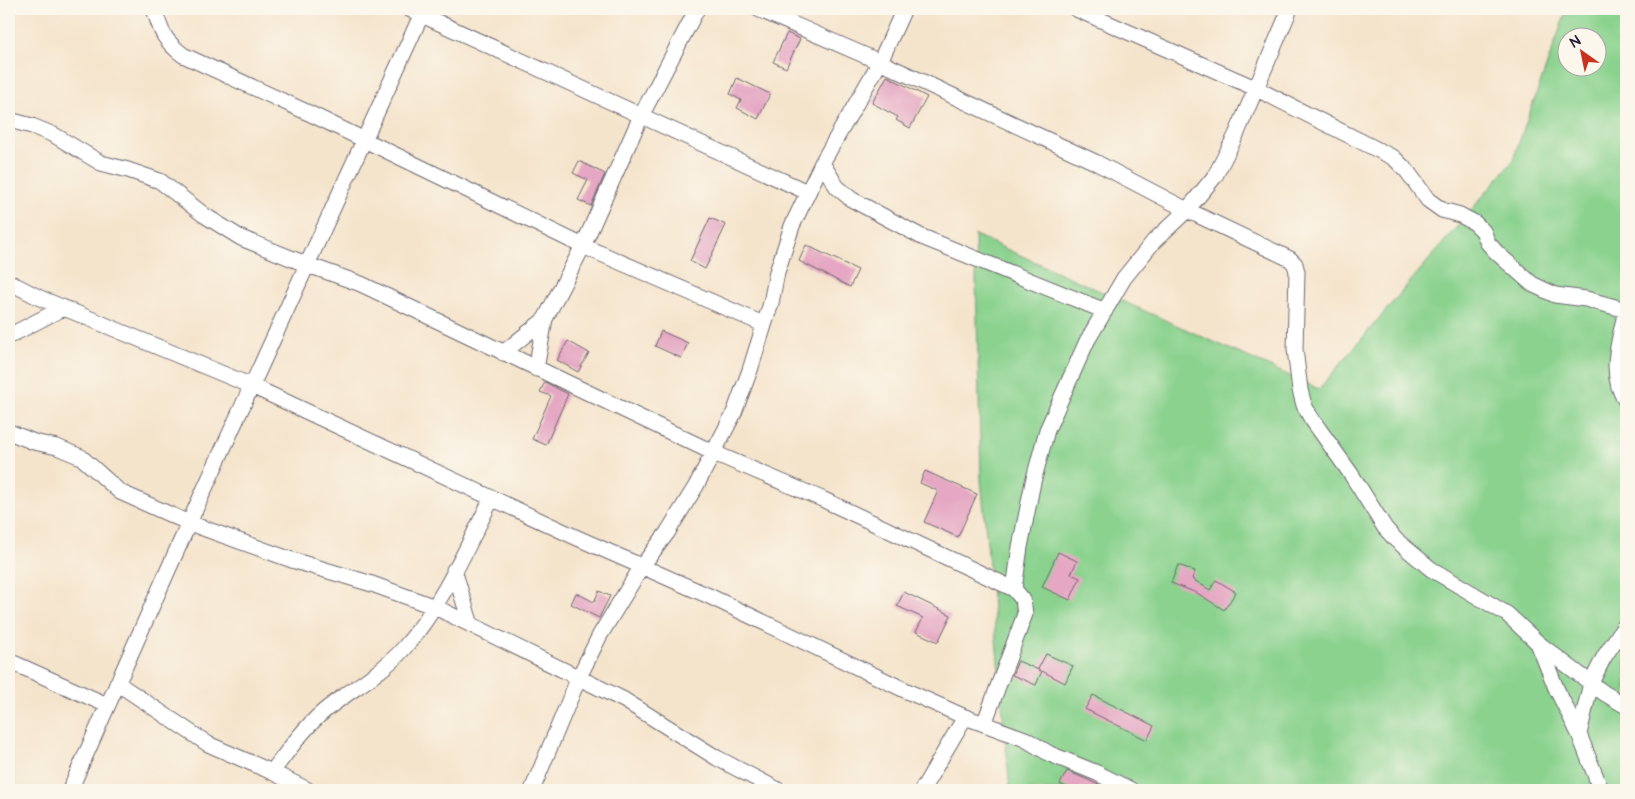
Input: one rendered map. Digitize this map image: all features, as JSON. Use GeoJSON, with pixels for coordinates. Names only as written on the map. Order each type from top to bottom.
{"type":"FeatureCollection","features":[{"type":"Feature","properties":{"kind":"street"},"geometry":{"type":"LineString","coordinates":[[154,9],[161,30],[169,45],[183,55],[363,139],[583,246],[763,324]]}},
{"type":"Feature","properties":{"kind":"street"},"geometry":{"type":"LineString","coordinates":[[536,368],[545,318],[583,246],[641,116],[697,9]]}},
{"type":"Feature","properties":{"kind":"street"},"geometry":{"type":"LineString","coordinates":[[758,9],[880,62],[1095,162],[1295,264],[1297,272],[1296,365],[1304,405],[1385,528],[1396,540],[1431,569],[1507,614],[1538,643],[1626,706]]}},
{"type":"Feature","properties":{"kind":"street"},"geometry":{"type":"LineString","coordinates":[[532,790],[579,677],[600,635],[642,566],[667,533],[714,453],[734,413],[771,303],[777,272],[789,235],[807,192],[880,62],[904,9]]}},
{"type":"Feature","properties":{"kind":"street"},"geometry":{"type":"LineString","coordinates":[[1076,9],[1255,88],[1394,158],[1407,171],[1428,200],[1442,210],[1475,223],[1483,231],[1488,243],[1497,253],[1532,284],[1555,295],[1586,299],[1626,310],[1616,366],[1617,383],[1626,401]]}},
{"type":"Feature","properties":{"kind":"street"},"geometry":{"type":"LineString","coordinates":[[1014,589],[1033,482],[1047,430],[1087,341],[1124,278],[1154,240],[1186,210],[1215,176],[1236,135],[1290,9]]}},
{"type":"Feature","properties":{"kind":"street"},"geometry":{"type":"LineString","coordinates":[[70,790],[189,523],[308,265],[418,11],[807,192]]}},
{"type":"Feature","properties":{"kind":"street"},"geometry":{"type":"LineString","coordinates":[[9,120],[32,126],[54,136],[101,163],[160,181],[204,215],[241,238],[361,284],[714,453],[822,499],[1014,589],[1023,600],[1025,614],[984,724]]}},
{"type":"Feature","properties":{"kind":"street"},"geometry":{"type":"LineString","coordinates":[[822,163],[837,186],[851,199],[914,232],[1004,271],[1105,311]]}},
{"type":"Feature","properties":{"kind":"street"},"geometry":{"type":"LineString","coordinates":[[9,282],[63,308],[252,386],[965,717],[1025,739],[1050,754],[1097,773],[1131,790]]}},
{"type":"Feature","properties":{"kind":"street"},"geometry":{"type":"LineString","coordinates":[[9,336],[63,308]]}},
{"type":"Feature","properties":{"kind":"street"},"geometry":{"type":"LineString","coordinates":[[503,352],[545,318]]}},
{"type":"Feature","properties":{"kind":"street"},"geometry":{"type":"LineString","coordinates":[[9,432],[34,442],[57,447],[81,457],[120,492],[189,523],[292,560],[372,584],[435,607],[624,700],[717,758],[778,790]]}},
{"type":"Feature","properties":{"kind":"street"},"geometry":{"type":"LineString","coordinates":[[272,772],[297,738],[331,705],[368,680],[404,649],[435,607],[492,498]]}},
{"type":"Feature","properties":{"kind":"street"},"geometry":{"type":"LineString","coordinates":[[454,570],[471,625]]}},
{"type":"Feature","properties":{"kind":"street"},"geometry":{"type":"LineString","coordinates":[[1579,734],[1585,704],[1592,683],[1604,657],[1626,624]]}},
{"type":"Feature","properties":{"kind":"street"},"geometry":{"type":"LineString","coordinates":[[1538,643],[1556,688],[1579,734],[1601,790]]}},
{"type":"Feature","properties":{"kind":"street"},"geometry":{"type":"LineString","coordinates":[[9,661],[107,705]]}},
{"type":"Feature","properties":{"kind":"street"},"geometry":{"type":"LineString","coordinates":[[117,683],[208,744],[308,790]]}},
{"type":"Feature","properties":{"kind":"street"},"geometry":{"type":"LineString","coordinates":[[922,790],[965,717]]}},
{"type":"Feature","properties":{"kind":"street"},"geometry":{"type":"LineString","coordinates":[[1587,790],[1591,766]]}},
{"type":"Feature","properties":{"kind":"green space"},"geometry":{"type":"Polygon","coordinates":[[[1567,9],[1626,9],[1626,790],[1010,790],[981,479],[975,235],[1319,389],[1512,162],[1558,34],[1558,78],[1608,78],[1608,28],[1560,28],[1567,9]]]}},
{"type":"Feature","properties":{"kind":"building"},"geometry":{"type":"Polygon","coordinates":[[[787,33],[800,39],[786,68],[773,62],[787,33]]]}},
{"type":"Feature","properties":{"kind":"building"},"geometry":{"type":"Polygon","coordinates":[[[887,76],[927,97],[910,128],[896,120],[898,117],[872,103],[887,76]]]}},
{"type":"Feature","properties":{"kind":"building"},"geometry":{"type":"Polygon","coordinates":[[[737,78],[770,94],[758,119],[737,108],[741,100],[730,94],[737,78]]]}},
{"type":"Feature","properties":{"kind":"building"},"geometry":{"type":"Polygon","coordinates":[[[579,161],[605,174],[591,206],[578,200],[588,180],[573,173],[579,161]]]}},
{"type":"Feature","properties":{"kind":"building"},"geometry":{"type":"Polygon","coordinates":[[[710,218],[726,225],[705,269],[690,261],[710,218]]]}},
{"type":"Feature","properties":{"kind":"building"},"geometry":{"type":"Polygon","coordinates":[[[806,245],[858,270],[850,287],[799,261],[806,245]]]}},
{"type":"Feature","properties":{"kind":"building"},"geometry":{"type":"Polygon","coordinates":[[[661,331],[688,343],[681,358],[655,346],[661,331]]]}},
{"type":"Feature","properties":{"kind":"building"},"geometry":{"type":"Polygon","coordinates":[[[568,341],[589,353],[578,372],[557,360],[568,341]]]}},
{"type":"Feature","properties":{"kind":"building"},"geometry":{"type":"Polygon","coordinates":[[[545,382],[568,394],[546,445],[532,439],[551,396],[540,392],[545,382]]]}},
{"type":"Feature","properties":{"kind":"building"},"geometry":{"type":"Polygon","coordinates":[[[925,471],[977,494],[958,537],[924,522],[938,491],[920,483],[925,471]]]}},
{"type":"Feature","properties":{"kind":"building"},"geometry":{"type":"Polygon","coordinates":[[[1058,552],[1077,561],[1071,574],[1080,578],[1070,600],[1042,587],[1058,552]]]}},
{"type":"Feature","properties":{"kind":"building"},"geometry":{"type":"Polygon","coordinates":[[[1178,565],[1195,571],[1192,579],[1210,590],[1216,580],[1236,592],[1224,610],[1197,593],[1171,583],[1178,565]]]}},
{"type":"Feature","properties":{"kind":"building"},"geometry":{"type":"Polygon","coordinates":[[[599,591],[610,596],[599,618],[571,604],[576,593],[594,602],[599,591]]]}},
{"type":"Feature","properties":{"kind":"building"},"geometry":{"type":"Polygon","coordinates":[[[904,592],[951,615],[938,642],[916,632],[923,618],[897,606],[904,592]]]}},
{"type":"Feature","properties":{"kind":"building"},"geometry":{"type":"Polygon","coordinates":[[[1046,654],[1073,666],[1065,683],[1042,671],[1036,685],[1012,675],[1018,661],[1041,671],[1038,669],[1046,654]]]}},
{"type":"Feature","properties":{"kind":"building"},"geometry":{"type":"Polygon","coordinates":[[[1093,695],[1154,726],[1147,740],[1085,709],[1093,695]]]}},
{"type":"Feature","properties":{"kind":"building"},"geometry":{"type":"Polygon","coordinates":[[[1067,771],[1109,790],[1072,790],[1060,784],[1067,771]]]}}]}
